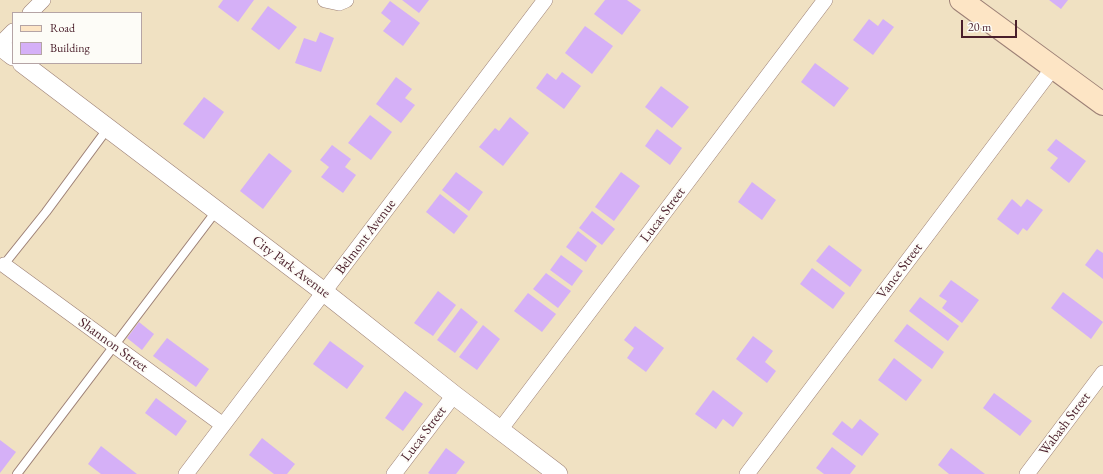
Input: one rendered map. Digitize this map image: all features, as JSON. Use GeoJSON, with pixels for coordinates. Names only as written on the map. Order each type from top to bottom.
{"type":"FeatureCollection","features":[{"type":"Feature","properties":{"kind":"main road"},"geometry":{"type":"LineString","coordinates":[[961,0],[1103,104]]}},
{"type":"Feature","properties":{"kind":"street"},"geometry":{"type":"LineString","coordinates":[[31,12],[43,0]]}},
{"type":"Feature","properties":{"kind":"street"},"geometry":{"type":"LineString","coordinates":[[325,0],[339,3],[346,0]]}},
{"type":"Feature","properties":{"kind":"street","name":"Belmont Avenue"},"geometry":{"type":"LineString","coordinates":[[186,474],[545,0]]}},
{"type":"Feature","properties":{"kind":"street","name":"Lucas Street"},"geometry":{"type":"LineString","coordinates":[[500,430],[825,0]]}},
{"type":"Feature","properties":{"kind":"street"},"geometry":{"type":"LineString","coordinates":[[4,51],[12,33]]}},
{"type":"Feature","properties":{"kind":"street","name":"City Park Avenue"},"geometry":{"type":"LineString","coordinates":[[23,64],[324,292],[454,395],[558,474]]}},
{"type":"Feature","properties":{"kind":"street","name":"Vance Street"},"geometry":{"type":"LineString","coordinates":[[747,474],[1053,68]]}},
{"type":"Feature","properties":{"kind":"street","name":"Shannon Street"},"geometry":{"type":"LineString","coordinates":[[2,268],[114,346],[223,425]]}},
{"type":"Feature","properties":{"kind":"street","name":"Wabash Street"},"geometry":{"type":"LineString","coordinates":[[1027,474],[1103,373]]}},
{"type":"Feature","properties":{"kind":"street","name":"Lucas Street"},"geometry":{"type":"LineString","coordinates":[[394,474],[454,395]]}},
{"type":"Feature","properties":{"kind":"lane"},"geometry":{"type":"LineString","coordinates":[[2,268],[46,212],[108,128]]}},
{"type":"Feature","properties":{"kind":"lane"},"geometry":{"type":"LineString","coordinates":[[17,474],[217,210]]}},
{"type":"Feature","properties":{"kind":"building"},"geometry":{"type":"Polygon","coordinates":[[[223,0],[254,0],[238,22],[218,7],[223,0]]]}},
{"type":"Feature","properties":{"kind":"building"},"geometry":{"type":"Polygon","coordinates":[[[402,0],[429,0],[419,13],[402,0]]]}},
{"type":"Feature","properties":{"kind":"building"},"geometry":{"type":"Polygon","coordinates":[[[605,0],[627,0],[641,10],[622,35],[594,14],[605,0]]]}},
{"type":"Feature","properties":{"kind":"building"},"geometry":{"type":"Polygon","coordinates":[[[1049,0],[1068,0],[1061,9],[1049,0]]]}},
{"type":"Feature","properties":{"kind":"building"},"geometry":{"type":"Polygon","coordinates":[[[390,1],[420,23],[403,46],[383,31],[391,21],[381,13],[390,1]]]}},
{"type":"Feature","properties":{"kind":"building"},"geometry":{"type":"Polygon","coordinates":[[[268,6],[297,27],[279,50],[251,29],[268,6]]]}},
{"type":"Feature","properties":{"kind":"building"},"geometry":{"type":"Polygon","coordinates":[[[869,19],[878,26],[883,19],[894,27],[873,55],[853,40],[869,19]]]}},
{"type":"Feature","properties":{"kind":"building"},"geometry":{"type":"Polygon","coordinates":[[[585,26],[613,46],[592,74],[565,53],[585,26]]]}},
{"type":"Feature","properties":{"kind":"building"},"geometry":{"type":"Polygon","coordinates":[[[320,32],[334,38],[321,72],[295,63],[304,38],[316,42],[320,32]]]}},
{"type":"Feature","properties":{"kind":"building"},"geometry":{"type":"Polygon","coordinates":[[[815,63],[849,88],[834,107],[801,82],[815,63]]]}},
{"type":"Feature","properties":{"kind":"building"},"geometry":{"type":"Polygon","coordinates":[[[562,72],[581,86],[564,109],[536,88],[547,73],[556,80],[562,72]]]}},
{"type":"Feature","properties":{"kind":"building"},"geometry":{"type":"Polygon","coordinates":[[[396,77],[412,89],[405,98],[415,105],[401,123],[376,104],[396,77]]]}},
{"type":"Feature","properties":{"kind":"building"},"geometry":{"type":"Polygon","coordinates":[[[661,86],[689,107],[672,128],[645,107],[661,86]]]}},
{"type":"Feature","properties":{"kind":"building"},"geometry":{"type":"Polygon","coordinates":[[[204,97],[224,112],[204,139],[183,124],[204,97]]]}},
{"type":"Feature","properties":{"kind":"building"},"geometry":{"type":"Polygon","coordinates":[[[370,115],[392,132],[371,160],[348,143],[370,115]]]}},
{"type":"Feature","properties":{"kind":"building"},"geometry":{"type":"Polygon","coordinates":[[[510,117],[529,133],[503,166],[479,147],[495,128],[499,131],[510,117]]]}},
{"type":"Feature","properties":{"kind":"building"},"geometry":{"type":"Polygon","coordinates":[[[657,129],[682,148],[670,165],[645,146],[657,129]]]}},
{"type":"Feature","properties":{"kind":"building"},"geometry":{"type":"Polygon","coordinates":[[[1056,139],[1086,161],[1069,183],[1050,168],[1058,158],[1047,150],[1056,139]]]}},
{"type":"Feature","properties":{"kind":"building"},"geometry":{"type":"Polygon","coordinates":[[[332,145],[351,159],[345,167],[356,175],[343,193],[321,177],[329,167],[320,160],[332,145]]]}},
{"type":"Feature","properties":{"kind":"building"},"geometry":{"type":"Polygon","coordinates":[[[269,153],[292,171],[263,209],[240,191],[269,153]]]}},
{"type":"Feature","properties":{"kind":"building"},"geometry":{"type":"Polygon","coordinates":[[[456,172],[483,192],[469,211],[442,190],[456,172]]]}},
{"type":"Feature","properties":{"kind":"building"},"geometry":{"type":"Polygon","coordinates":[[[621,172],[640,186],[614,221],[595,207],[621,172]]]}},
{"type":"Feature","properties":{"kind":"building"},"geometry":{"type":"Polygon","coordinates":[[[752,182],[776,200],[762,220],[738,202],[752,182]]]}},
{"type":"Feature","properties":{"kind":"building"},"geometry":{"type":"Polygon","coordinates":[[[440,194],[468,216],[454,234],[426,212],[440,194]]]}},
{"type":"Feature","properties":{"kind":"building"},"geometry":{"type":"Polygon","coordinates":[[[1012,199],[1021,207],[1027,199],[1043,210],[1027,231],[1023,228],[1018,235],[997,219],[1012,199]]]}},
{"type":"Feature","properties":{"kind":"building"},"geometry":{"type":"Polygon","coordinates":[[[592,211],[615,229],[602,245],[579,228],[592,211]]]}},
{"type":"Feature","properties":{"kind":"building"},"geometry":{"type":"Polygon","coordinates":[[[578,231],[597,246],[586,262],[566,247],[578,231]]]}},
{"type":"Feature","properties":{"kind":"building"},"geometry":{"type":"Polygon","coordinates":[[[829,245],[862,270],[850,287],[816,261],[829,245]]]}},
{"type":"Feature","properties":{"kind":"building"},"geometry":{"type":"Polygon","coordinates":[[[1097,249],[1103,253],[1103,279],[1085,265],[1097,249]]]}},
{"type":"Feature","properties":{"kind":"building"},"geometry":{"type":"Polygon","coordinates":[[[561,255],[583,271],[572,286],[550,270],[561,255]]]}},
{"type":"Feature","properties":{"kind":"building"},"geometry":{"type":"Polygon","coordinates":[[[812,268],[845,293],[833,309],[800,284],[812,268]]]}},
{"type":"Feature","properties":{"kind":"building"},"geometry":{"type":"Polygon","coordinates":[[[546,273],[571,291],[558,308],[533,289],[546,273]]]}},
{"type":"Feature","properties":{"kind":"building"},"geometry":{"type":"Polygon","coordinates":[[[951,280],[979,300],[962,323],[942,308],[947,301],[939,296],[951,280]]]}},
{"type":"Feature","properties":{"kind":"building"},"geometry":{"type":"Polygon","coordinates":[[[438,291],[456,305],[433,336],[414,323],[438,291]]]}},
{"type":"Feature","properties":{"kind":"building"},"geometry":{"type":"Polygon","coordinates":[[[1063,292],[1103,322],[1091,339],[1051,308],[1063,292]]]}},
{"type":"Feature","properties":{"kind":"building"},"geometry":{"type":"Polygon","coordinates":[[[528,293],[556,314],[542,332],[514,311],[528,293]]]}},
{"type":"Feature","properties":{"kind":"building"},"geometry":{"type":"Polygon","coordinates":[[[920,297],[959,326],[948,341],[909,311],[920,297]]]}},
{"type":"Feature","properties":{"kind":"building"},"geometry":{"type":"Polygon","coordinates":[[[461,308],[478,322],[455,353],[437,340],[461,308]]]}},
{"type":"Feature","properties":{"kind":"building"},"geometry":{"type":"Polygon","coordinates":[[[139,322],[154,334],[142,350],[127,338],[139,322]]]}},
{"type":"Feature","properties":{"kind":"building"},"geometry":{"type":"Polygon","coordinates":[[[907,324],[944,352],[932,369],[894,341],[907,324]]]}},
{"type":"Feature","properties":{"kind":"building"},"geometry":{"type":"Polygon","coordinates":[[[483,325],[500,339],[477,370],[459,357],[483,325]]]}},
{"type":"Feature","properties":{"kind":"building"},"geometry":{"type":"Polygon","coordinates":[[[635,326],[664,348],[646,372],[627,358],[634,348],[624,340],[635,326]]]}},
{"type":"Feature","properties":{"kind":"building"},"geometry":{"type":"Polygon","coordinates":[[[753,336],[773,351],[765,362],[776,371],[767,383],[736,359],[753,336]]]}},
{"type":"Feature","properties":{"kind":"building"},"geometry":{"type":"Polygon","coordinates":[[[167,338],[209,369],[196,387],[153,356],[167,338]]]}},
{"type":"Feature","properties":{"kind":"building"},"geometry":{"type":"Polygon","coordinates":[[[330,341],[364,366],[347,389],[313,364],[330,341]]]}},
{"type":"Feature","properties":{"kind":"building"},"geometry":{"type":"Polygon","coordinates":[[[894,358],[922,380],[906,401],[878,380],[894,358]]]}},
{"type":"Feature","properties":{"kind":"building"},"geometry":{"type":"Polygon","coordinates":[[[713,390],[743,413],[733,427],[723,419],[716,429],[695,414],[713,390]]]}},
{"type":"Feature","properties":{"kind":"building"},"geometry":{"type":"Polygon","coordinates":[[[405,391],[423,404],[403,431],[385,418],[405,391]]]}},
{"type":"Feature","properties":{"kind":"building"},"geometry":{"type":"Polygon","coordinates":[[[994,393],[1032,421],[1020,436],[983,408],[994,393]]]}},
{"type":"Feature","properties":{"kind":"building"},"geometry":{"type":"Polygon","coordinates":[[[156,398],[187,421],[176,436],[145,413],[156,398]]]}},
{"type":"Feature","properties":{"kind":"building"},"geometry":{"type":"Polygon","coordinates":[[[860,419],[879,434],[862,456],[832,434],[842,421],[852,429],[860,419]]]}},
{"type":"Feature","properties":{"kind":"building"},"geometry":{"type":"Polygon","coordinates":[[[262,438],[295,464],[287,474],[274,474],[249,455],[262,438]]]}},
{"type":"Feature","properties":{"kind":"building"},"geometry":{"type":"Polygon","coordinates":[[[0,440],[16,452],[0,473],[0,440]]]}},
{"type":"Feature","properties":{"kind":"building"},"geometry":{"type":"Polygon","coordinates":[[[101,446],[137,474],[101,474],[88,464],[101,446]]]}},
{"type":"Feature","properties":{"kind":"building"},"geometry":{"type":"Polygon","coordinates":[[[832,447],[856,466],[850,474],[824,474],[816,468],[832,447]]]}},
{"type":"Feature","properties":{"kind":"building"},"geometry":{"type":"Polygon","coordinates":[[[446,448],[465,462],[456,474],[428,473],[446,448]]]}},
{"type":"Feature","properties":{"kind":"building"},"geometry":{"type":"Polygon","coordinates":[[[951,448],[985,474],[949,474],[938,465],[951,448]]]}}]}
